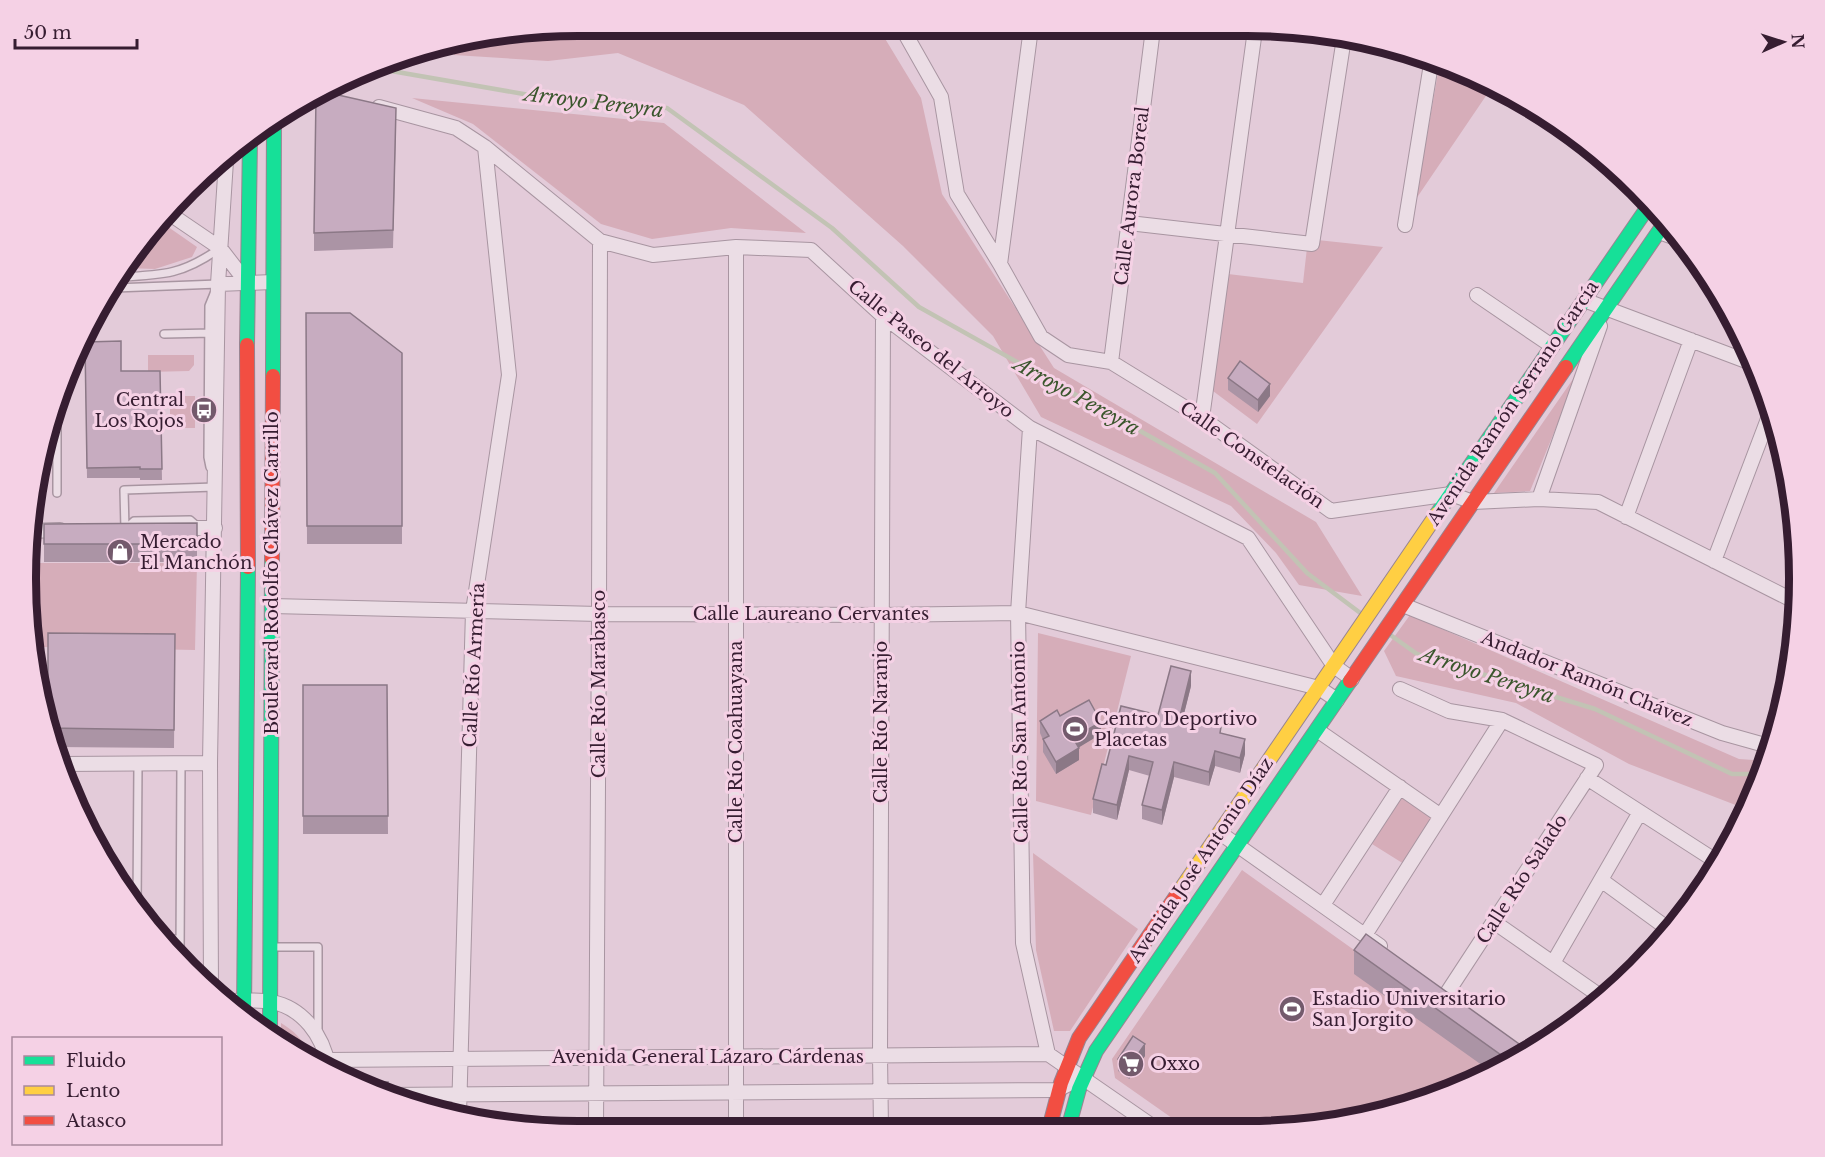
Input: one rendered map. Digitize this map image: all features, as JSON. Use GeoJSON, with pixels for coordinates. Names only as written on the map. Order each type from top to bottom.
{"type":"FeatureCollection","features":[{"type":"Feature","properties":{"kind":"street","name":"Calle Constelación"},"geometry":{"type":"LineString","coordinates":[[907,36],[941,97],[957,194],[1041,337],[1068,355],[1111,362],[1202,418],[1331,511],[1451,494],[1473,502],[1539,499],[1598,502],[1788,598]]}},
{"type":"Feature","properties":{"kind":"street"},"geometry":{"type":"LineString","coordinates":[[1000,264],[1030,36]]}},
{"type":"Feature","properties":{"kind":"street","name":"Calle Aurora Boreal"},"geometry":{"type":"LineString","coordinates":[[1111,362],[1152,36]]}},
{"type":"Feature","properties":{"kind":"street"},"geometry":{"type":"LineString","coordinates":[[1202,418],[1254,36]]}},
{"type":"Feature","properties":{"kind":"street"},"geometry":{"type":"LineString","coordinates":[[1129,223],[1312,244],[1343,45]]}},
{"type":"Feature","properties":{"kind":"street"},"geometry":{"type":"LineString","coordinates":[[1405,225],[1430,68]]}},
{"type":"Feature","properties":{"kind":"street","name":"Calle Paseo del Arroyo"},"geometry":{"type":"LineString","coordinates":[[365,104],[456,128],[485,147],[600,241],[653,255],[735,247],[811,250],[883,316],[1030,428],[1248,538],[1334,666],[1352,679]]}},
{"type":"Feature","properties":{"kind":"street","name":"Boulevard Rodolfo Chávez Carrillo"},"geometry":{"type":"LineString","coordinates":[[270,1025],[274,129]]}},
{"type":"Feature","properties":{"kind":"street","name":"Boulevard Rodolfo Chávez Carrillo"},"geometry":{"type":"LineString","coordinates":[[244,1006],[248,547],[247,283],[250,147]]}},
{"type":"Feature","properties":{"kind":"street","name":"Calle Río Armería"},"geometry":{"type":"LineString","coordinates":[[459,1108],[473,611],[509,375],[485,147]]}},
{"type":"Feature","properties":{"kind":"street"},"geometry":{"type":"LineString","coordinates":[[211,977],[210,763],[215,528],[213,333],[226,167]]}},
{"type":"Feature","properties":{"kind":"street","name":"Avenida Ramón Serrano García"},"geometry":{"type":"LineString","coordinates":[[1377,602],[1645,211]]}},
{"type":"Feature","properties":{"kind":"street"},"geometry":{"type":"LineString","coordinates":[[175,217],[220,248],[247,283]]}},
{"type":"Feature","properties":{"kind":"street","name":"Avenida Ramón Serrano García"},"geometry":{"type":"LineString","coordinates":[[1401,608],[1661,230]]}},
{"type":"Feature","properties":{"kind":"street","name":"Calle Río Marabasco"},"geometry":{"type":"LineString","coordinates":[[596,1121],[600,241]]}},
{"type":"Feature","properties":{"kind":"street","name":"Calle Río Coahuayana"},"geometry":{"type":"LineString","coordinates":[[735,247],[736,1121]]}},
{"type":"Feature","properties":{"kind":"street"},"geometry":{"type":"LineString","coordinates":[[218,284],[273,282]]}},
{"type":"Feature","properties":{"kind":"street"},"geometry":{"type":"LineString","coordinates":[[1477,295],[1552,346]]}},
{"type":"Feature","properties":{"kind":"street"},"geometry":{"type":"LineString","coordinates":[[1584,300],[1743,360]]}},
{"type":"Feature","properties":{"kind":"street"},"geometry":{"type":"LineString","coordinates":[[1539,499],[1606,308]]}},
{"type":"Feature","properties":{"kind":"street","name":"Calle Río Naranjo"},"geometry":{"type":"LineString","coordinates":[[881,1121],[883,316]]}},
{"type":"Feature","properties":{"kind":"street"},"geometry":{"type":"LineString","coordinates":[[1626,517],[1691,340]]}},
{"type":"Feature","properties":{"kind":"street"},"geometry":{"type":"LineString","coordinates":[[1714,561],[1766,423]]}},
{"type":"Feature","properties":{"kind":"street","name":"Calle Río San Antonio"},"geometry":{"type":"LineString","coordinates":[[1030,428],[1018,613],[1023,943],[1048,1054]]}},
{"type":"Feature","properties":{"kind":"street"},"geometry":{"type":"LineString","coordinates":[[120,529],[215,528]]}},
{"type":"Feature","properties":{"kind":"street"},"geometry":{"type":"LineString","coordinates":[[38,531],[72,530]]}},
{"type":"Feature","properties":{"kind":"street","name":"Avenida José Antonio Díaz"},"geometry":{"type":"LineString","coordinates":[[1051,1121],[1057,1090],[1079,1038],[1377,602]]}},
{"type":"Feature","properties":{"kind":"street","name":"Calle Laureano Cervantes"},"geometry":{"type":"LineString","coordinates":[[272,606],[599,614],[1018,613],[1319,688],[1337,700]]}},
{"type":"Feature","properties":{"kind":"street","name":"Avenida José Antonio Díaz"},"geometry":{"type":"LineString","coordinates":[[1070,1121],[1083,1077],[1096,1051],[1401,608]]}},
{"type":"Feature","properties":{"kind":"street","name":"Andador Ramón Chávez"},"geometry":{"type":"LineString","coordinates":[[1401,608],[1722,733],[1763,744]]}},
{"type":"Feature","properties":{"kind":"street"},"geometry":{"type":"LineString","coordinates":[[1365,935],[1502,720],[1449,711],[1400,689]]}},
{"type":"Feature","properties":{"kind":"street","name":"Calle Río Salado"},"geometry":{"type":"LineString","coordinates":[[1447,993],[1596,765],[1502,720]]}},
{"type":"Feature","properties":{"kind":"street"},"geometry":{"type":"LineString","coordinates":[[1317,730],[1441,816]]}},
{"type":"Feature","properties":{"kind":"street"},"geometry":{"type":"LineString","coordinates":[[69,764],[210,763]]}},
{"type":"Feature","properties":{"kind":"street"},"geometry":{"type":"LineString","coordinates":[[1587,778],[1711,858]]}},
{"type":"Feature","properties":{"kind":"street"},"geometry":{"type":"LineString","coordinates":[[1323,905],[1400,787]]}},
{"type":"Feature","properties":{"kind":"street"},"geometry":{"type":"LineString","coordinates":[[1553,963],[1640,812]]}},
{"type":"Feature","properties":{"kind":"street"},"geometry":{"type":"LineString","coordinates":[[1220,832],[1393,955]]}},
{"type":"Feature","properties":{"kind":"street"},"geometry":{"type":"LineString","coordinates":[[1601,880],[1663,925]]}},
{"type":"Feature","properties":{"kind":"street"},"geometry":{"type":"LineString","coordinates":[[1494,922],[1596,993]]}},
{"type":"Feature","properties":{"kind":"street"},"geometry":{"type":"LineString","coordinates":[[245,1007],[270,1002],[281,1004],[296,1012],[314,1028],[325,1049],[327,1059]]}},
{"type":"Feature","properties":{"kind":"street"},"geometry":{"type":"LineString","coordinates":[[1048,1054],[1145,1121]]}},
{"type":"Feature","properties":{"kind":"street","name":"Avenida General Lázaro Cárdenas"},"geometry":{"type":"LineString","coordinates":[[335,1063],[459,1059],[1048,1054]]}},
{"type":"Feature","properties":{"kind":"street"},"geometry":{"type":"LineString","coordinates":[[1057,1090],[1083,1077]]}},
{"type":"Feature","properties":{"kind":"street","name":"Avenida General Lázaro Cárdenas"},"geometry":{"type":"LineString","coordinates":[[412,1095],[1057,1090]]}},
{"type":"Feature","properties":{"kind":"lane"},"geometry":{"type":"LineString","coordinates":[[127,277],[160,276],[182,270],[202,261],[220,248]]}},
{"type":"Feature","properties":{"kind":"lane"},"geometry":{"type":"LineString","coordinates":[[121,288],[218,284]]}},
{"type":"Feature","properties":{"kind":"lane"},"geometry":{"type":"LineString","coordinates":[[164,334],[213,333]]}},
{"type":"Feature","properties":{"kind":"lane"},"geometry":{"type":"LineString","coordinates":[[1552,346],[1571,359]]}},
{"type":"Feature","properties":{"kind":"lane"},"geometry":{"type":"LineString","coordinates":[[57,429],[57,493]]}},
{"type":"Feature","properties":{"kind":"lane"},"geometry":{"type":"LineString","coordinates":[[120,529],[124,490],[215,488]]}},
{"type":"Feature","properties":{"kind":"lane"},"geometry":{"type":"LineString","coordinates":[[180,946],[181,763]]}},
{"type":"Feature","properties":{"kind":"lane"},"geometry":{"type":"LineString","coordinates":[[137,894],[138,764]]}},
{"type":"Feature","properties":{"kind":"lane"},"geometry":{"type":"LineString","coordinates":[[174,939],[180,939]]}},
{"type":"Feature","properties":{"kind":"lane"},"geometry":{"type":"LineString","coordinates":[[270,947],[318,947],[318,1036]]}},
{"type":"Feature","properties":{"kind":"shaded area"},"geometry":{"type":"Polygon","coordinates":[[[883,36],[921,98],[942,194],[1054,368],[1316,522],[1362,596],[1299,585],[1276,553],[1231,506],[1041,417],[993,336],[903,246],[744,105],[618,53],[548,61],[454,55],[455,50],[473,46],[543,37],[883,36]]]}},
{"type":"Feature","properties":{"kind":"shaded area"},"geometry":{"type":"Polygon","coordinates":[[[1438,71],[1488,93],[1416,199],[1438,71]]]}},
{"type":"Feature","properties":{"kind":"shaded area"},"geometry":{"type":"Polygon","coordinates":[[[412,98],[664,123],[806,233],[731,228],[652,239],[601,224],[473,124],[412,98]]]}},
{"type":"Feature","properties":{"kind":"shaded area"},"geometry":{"type":"Polygon","coordinates":[[[167,226],[197,247],[192,257],[155,269],[133,268],[167,226]]]}},
{"type":"Feature","properties":{"kind":"shaded area"},"geometry":{"type":"Polygon","coordinates":[[[1308,239],[1383,247],[1257,424],[1213,391],[1228,274],[1303,283],[1308,239]]]}},
{"type":"Feature","properties":{"kind":"shaded area"},"geometry":{"type":"Polygon","coordinates":[[[148,355],[194,355],[194,365],[189,371],[148,372],[148,355]]]}},
{"type":"Feature","properties":{"kind":"shaded area"},"geometry":{"type":"Polygon","coordinates":[[[1580,369],[1530,491],[1494,493],[1580,369]]]}},
{"type":"Feature","properties":{"kind":"shaded area"},"geometry":{"type":"Polygon","coordinates":[[[170,396],[195,396],[195,428],[170,428],[170,396]]]}},
{"type":"Feature","properties":{"kind":"shaded area"},"geometry":{"type":"Polygon","coordinates":[[[36,563],[197,563],[195,650],[44,647],[44,670],[37,614],[36,563]]]}},
{"type":"Feature","properties":{"kind":"shaded area"},"geometry":{"type":"Polygon","coordinates":[[[1410,615],[1739,759],[1757,760],[1739,806],[1629,764],[1516,703],[1396,676],[1384,651],[1410,615]]]}},
{"type":"Feature","properties":{"kind":"shaded area","name":"Centro Deportivo Placetas"},"geometry":{"type":"Polygon","coordinates":[[[1038,633],[1131,656],[1091,815],[1036,801],[1038,633]]]}},
{"type":"Feature","properties":{"kind":"shaded area"},"geometry":{"type":"Polygon","coordinates":[[[1402,796],[1435,817],[1404,864],[1372,844],[1402,796]]]}},
{"type":"Feature","properties":{"kind":"shaded area"},"geometry":{"type":"Polygon","coordinates":[[[1033,853],[1138,929],[1070,1031],[1054,1031],[1036,950],[1033,853]]]}},
{"type":"Feature","properties":{"kind":"shaded area","name":"Estadio Universitario San Jorgito"},"geometry":{"type":"Polygon","coordinates":[[[1242,870],[1503,1056],[1454,1080],[1387,1103],[1317,1116],[1246,1121],[1176,1121],[1115,1078],[1112,1059],[1242,870]]]}},
{"type":"Feature","properties":{"kind":"shaded area"},"geometry":{"type":"Polygon","coordinates":[[[281,1023],[297,1035],[305,1047],[281,1032],[281,1023]]]}},
{"type":"Feature","properties":{"kind":"building"},"geometry":{"type":"Polygon","coordinates":[[[335,94],[396,108],[393,230],[314,233],[316,104],[335,94]]]}},
{"type":"Feature","properties":{"kind":"building"},"geometry":{"type":"Polygon","coordinates":[[[306,313],[350,313],[402,353],[402,526],[307,526],[306,313]]]}},
{"type":"Feature","properties":{"kind":"building"},"geometry":{"type":"Polygon","coordinates":[[[121,341],[121,371],[160,371],[162,469],[87,468],[85,354],[91,342],[121,341]]]}},
{"type":"Feature","properties":{"kind":"building"},"geometry":{"type":"Polygon","coordinates":[[[1240,361],[1270,384],[1258,400],[1228,378],[1240,361]]]}},
{"type":"Feature","properties":{"kind":"building"},"geometry":{"type":"Polygon","coordinates":[[[197,523],[197,544],[44,544],[44,524],[197,523]]]}},
{"type":"Feature","properties":{"kind":"building"},"geometry":{"type":"Polygon","coordinates":[[[48,633],[175,634],[174,730],[57,728],[48,693],[48,633]]]}},
{"type":"Feature","properties":{"kind":"building"},"geometry":{"type":"Polygon","coordinates":[[[1171,666],[1191,671],[1180,716],[1221,727],[1220,733],[1245,739],[1240,758],[1215,751],[1209,772],[1174,762],[1162,810],[1142,805],[1153,762],[1129,756],[1117,805],[1093,799],[1102,764],[1106,765],[1121,706],[1158,715],[1171,666]]]}},
{"type":"Feature","properties":{"kind":"building"},"geometry":{"type":"Polygon","coordinates":[[[303,685],[387,685],[388,816],[303,816],[303,685]]]}},
{"type":"Feature","properties":{"kind":"building"},"geometry":{"type":"Polygon","coordinates":[[[1089,700],[1101,722],[1073,738],[1079,748],[1056,762],[1043,739],[1049,736],[1040,721],[1057,710],[1060,716],[1089,700]]]}},
{"type":"Feature","properties":{"kind":"building"},"geometry":{"type":"Polygon","coordinates":[[[1366,934],[1522,1046],[1503,1056],[1354,950],[1366,934]]]}},
{"type":"Feature","properties":{"kind":"building"},"geometry":{"type":"Polygon","coordinates":[[[1133,1036],[1145,1044],[1129,1067],[1118,1059],[1133,1036]]]}},
{"type":"Feature","properties":{"kind":"building"},"geometry":{"type":"Polygon","coordinates":[[[376,1082],[388,1082],[388,1086],[376,1082]]]}},
{"type":"Feature","properties":{"kind":"waterway","name":"Arroyo Pereyra"},"geometry":{"type":"LineString","coordinates":[[389,71],[535,96],[667,108],[832,228],[919,307],[1215,473],[1307,573],[1363,615]]}},
{"type":"Feature","properties":{"kind":"waterway","name":"Arroyo Pereyra"},"geometry":{"type":"LineString","coordinates":[[1389,634],[1417,654],[1595,709],[1732,774],[1752,774]]}},
{"type":"Feature","properties":{"kind":"traffic: fast"},"geometry":{"type":"LineString","coordinates":[[273,376],[274,129]]}},
{"type":"Feature","properties":{"kind":"traffic: fast"},"geometry":{"type":"LineString","coordinates":[[247,345],[250,147]]}},
{"type":"Feature","properties":{"kind":"traffic: fast"},"geometry":{"type":"LineString","coordinates":[[1437,514],[1645,211]]}},
{"type":"Feature","properties":{"kind":"traffic: fast"},"geometry":{"type":"LineString","coordinates":[[1566,367],[1661,229]]}},
{"type":"Feature","properties":{"kind":"traffic: fast"},"geometry":{"type":"LineString","coordinates":[[270,1025],[272,559]]}},
{"type":"Feature","properties":{"kind":"traffic: fast"},"geometry":{"type":"LineString","coordinates":[[244,1006],[248,567]]}},
{"type":"Feature","properties":{"kind":"traffic: fast"},"geometry":{"type":"LineString","coordinates":[[1070,1121],[1079,1089],[1096,1051],[1350,681]]}},
{"type":"Feature","properties":{"kind":"traffic: slow"},"geometry":{"type":"LineString","coordinates":[[1177,895],[1437,514]]}},
{"type":"Feature","properties":{"kind":"traffic: jam"},"geometry":{"type":"LineString","coordinates":[[247,345],[248,567]]}},
{"type":"Feature","properties":{"kind":"traffic: jam"},"geometry":{"type":"LineString","coordinates":[[1350,681],[1566,367]]}},
{"type":"Feature","properties":{"kind":"traffic: jam"},"geometry":{"type":"LineString","coordinates":[[272,559],[273,376]]}},
{"type":"Feature","properties":{"kind":"traffic: jam"},"geometry":{"type":"LineString","coordinates":[[1051,1121],[1061,1083],[1079,1038],[1177,895]]}},
{"type":"Feature","properties":{"kind":"place","name":"Central Los Rojos"},"geometry":{"type":"Point","coordinates":[204,410]}},
{"type":"Feature","properties":{"kind":"place","name":"Mercado El Manchón"},"geometry":{"type":"Point","coordinates":[120,552]}},
{"type":"Feature","properties":{"kind":"place","name":"Centro Deportivo Placetas"},"geometry":{"type":"Point","coordinates":[1075,729]}},
{"type":"Feature","properties":{"kind":"place","name":"Estadio Universitario San Jorgito"},"geometry":{"type":"Point","coordinates":[1292,1009]}},
{"type":"Feature","properties":{"kind":"place","name":"Oxxo"},"geometry":{"type":"Point","coordinates":[1131,1064]}}]}
